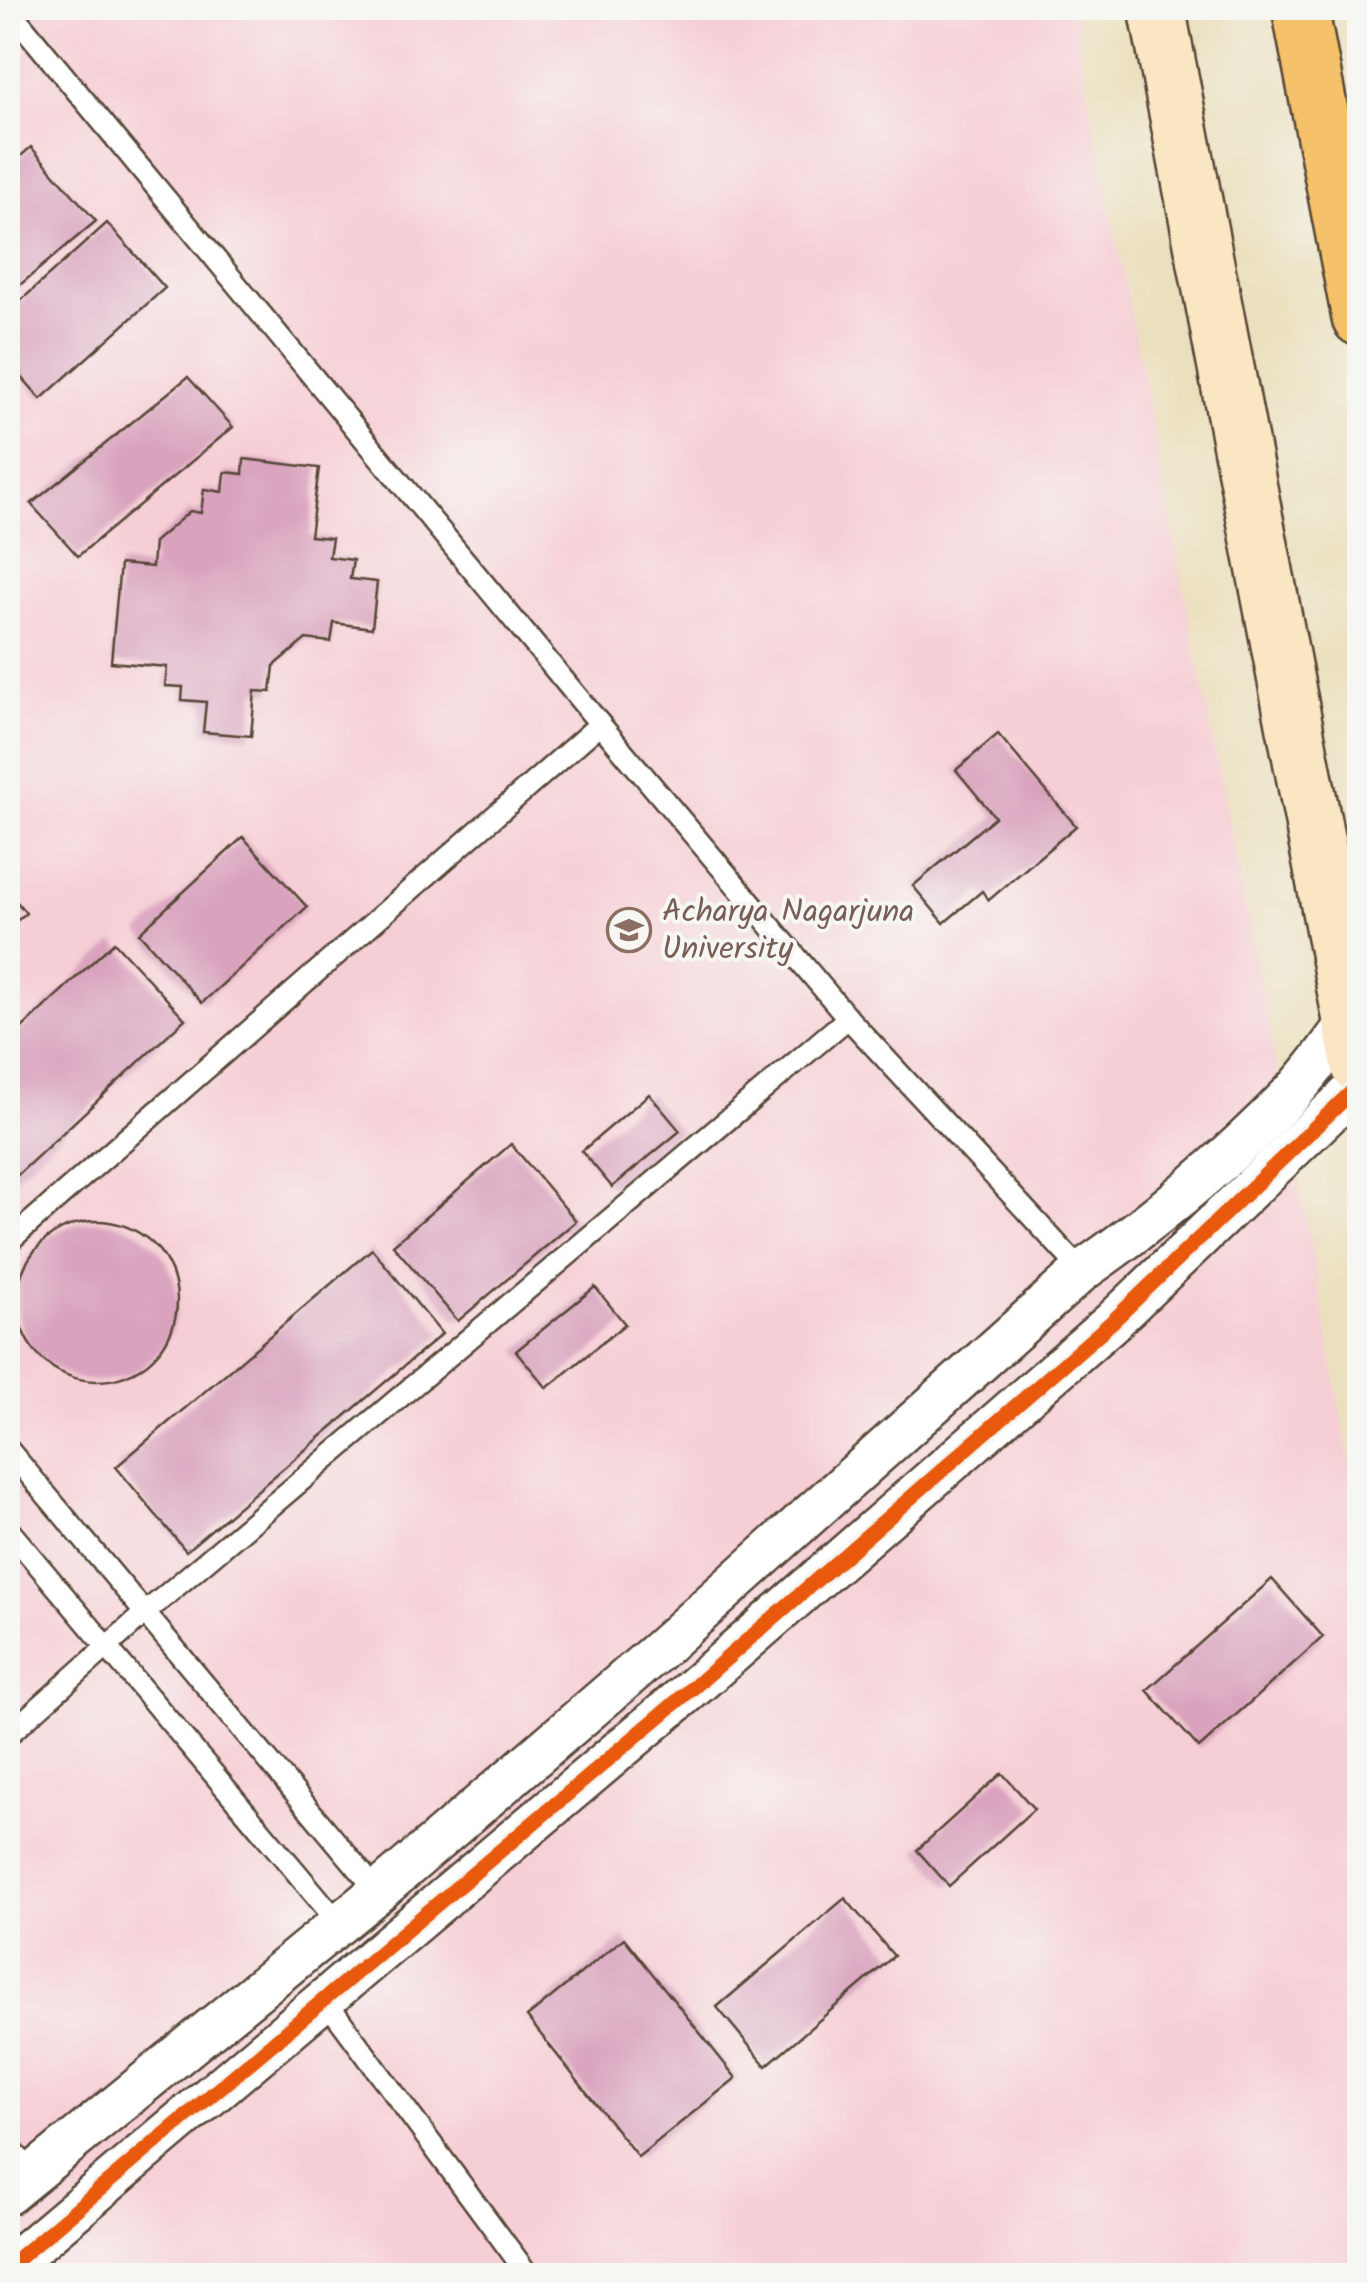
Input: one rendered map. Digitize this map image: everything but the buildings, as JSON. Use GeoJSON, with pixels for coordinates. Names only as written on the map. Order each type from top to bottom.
{"type":"FeatureCollection","features":[{"type":"Feature","properties":{"kind":"highway"},"geometry":{"type":"LineString","coordinates":[[1300,8],[1360,318]]}},
{"type":"Feature","properties":{"kind":"main road"},"geometry":{"type":"LineString","coordinates":[[1157,8],[1356,1035]]}},
{"type":"Feature","properties":{"kind":"street"},"geometry":{"type":"LineString","coordinates":[[16,2171],[378,1892],[658,1651],[1082,1271],[1136,1233],[1356,1035]]}},
{"type":"Feature","properties":{"kind":"street"},"geometry":{"type":"LineString","coordinates":[[8,2267],[679,1700],[1113,1321],[1360,1084]]}},
{"type":"Feature","properties":{"kind":"lane"},"geometry":{"type":"LineString","coordinates":[[8,8],[848,1018],[1082,1271]]}},
{"type":"Feature","properties":{"kind":"lane"},"geometry":{"type":"LineString","coordinates":[[8,1242],[600,724]]}},
{"type":"Feature","properties":{"kind":"lane"},"geometry":{"type":"LineString","coordinates":[[8,1735],[146,1612],[848,1018]]}},
{"type":"Feature","properties":{"kind":"lane"},"geometry":{"type":"LineString","coordinates":[[8,1449],[378,1892]]}},
{"type":"Feature","properties":{"kind":"lane"},"geometry":{"type":"LineString","coordinates":[[8,1529],[338,1922]]}},
{"type":"Feature","properties":{"kind":"lane"},"geometry":{"type":"LineString","coordinates":[[326,2001],[528,2276]]}},
{"type":"Feature","properties":{"kind":"shaded area","name":"Acharya Nagarjuna University"},"geometry":{"type":"Polygon","coordinates":[[[8,8],[1076,8],[1080,51],[1323,1308],[1359,1514],[1359,2275],[8,2276],[8,8]]]}},
{"type":"Feature","properties":{"kind":"cycle path"},"geometry":{"type":"LineString","coordinates":[[8,2267],[694,1687],[1113,1321],[1360,1084]]}},
{"type":"Feature","properties":{"kind":"place","name":"Acharya Nagarjuna University"},"geometry":{"type":"Point","coordinates":[629,930]}}]}
